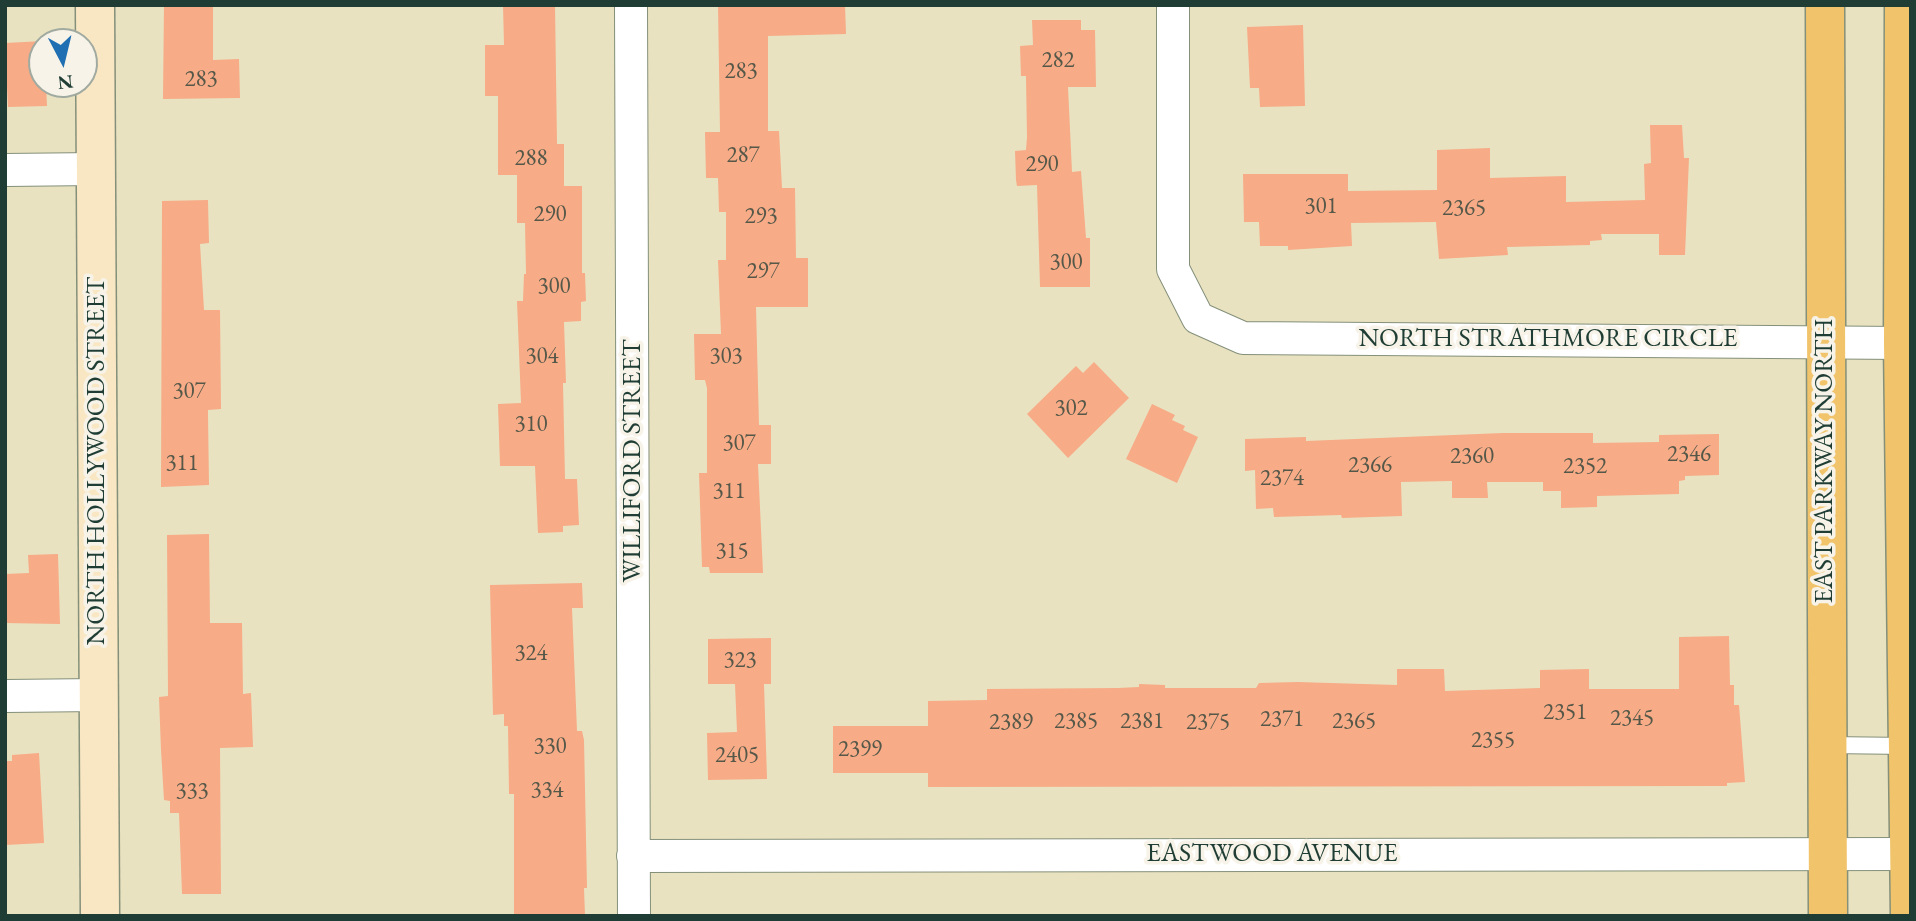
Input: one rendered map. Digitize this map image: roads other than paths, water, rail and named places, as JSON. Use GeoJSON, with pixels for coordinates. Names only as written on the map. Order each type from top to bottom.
{"type":"FeatureCollection","features":[{"type":"Feature","properties":{"kind":"main road","name":"NORTH HOLLYWOOD STREET"},"geometry":{"type":"LineString","coordinates":[[96,5],[100,916]]}},
{"type":"Feature","properties":{"kind":"main road","name":"EAST PARKWAY NORTH"},"geometry":{"type":"LineString","coordinates":[[1825,5],[1824,341],[1828,916]]}},
{"type":"Feature","properties":{"kind":"main road"},"geometry":{"type":"LineString","coordinates":[[1904,5],[1903,343],[1910,746],[1909,916]]}},
{"type":"Feature","properties":{"kind":"street","name":"WILLIFORD STREET"},"geometry":{"type":"LineString","coordinates":[[631,5],[634,916]]}},
{"type":"Feature","properties":{"kind":"street","name":"NORTH STRATHMORE CIRCLE"},"geometry":{"type":"LineString","coordinates":[[1173,5],[1173,269],[1198,318],[1243,338],[1903,343]]}},
{"type":"Feature","properties":{"kind":"street"},"geometry":{"type":"LineString","coordinates":[[5,170],[96,169]]}},
{"type":"Feature","properties":{"kind":"street"},"geometry":{"type":"LineString","coordinates":[[5,696],[98,695]]}},
{"type":"Feature","properties":{"kind":"street","name":"EASTWOOD AVENUE"},"geometry":{"type":"LineString","coordinates":[[634,856],[1910,853]]}},
{"type":"Feature","properties":{"kind":"lane"},"geometry":{"type":"LineString","coordinates":[[1827,745],[1910,746]]}}]}
